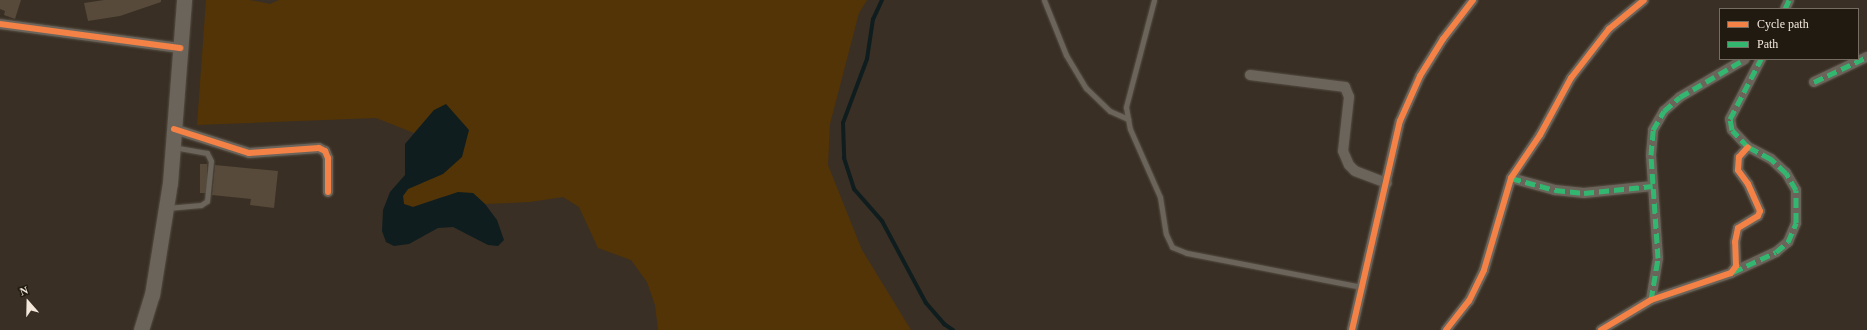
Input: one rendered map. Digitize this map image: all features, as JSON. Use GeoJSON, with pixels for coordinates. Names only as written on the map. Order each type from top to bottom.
{"type":"FeatureCollection","features":[{"type":"Feature","properties":{"kind":"main road"},"geometry":{"type":"LineString","coordinates":[[141,330],[152,295],[166,208],[184,0]]}},
{"type":"Feature","properties":{"kind":"street"},"geometry":{"type":"LineString","coordinates":[[1352,330],[1400,122],[1420,76],[1443,39],[1473,0]]}},
{"type":"Feature","properties":{"kind":"street"},"geometry":{"type":"LineString","coordinates":[[1446,330],[1469,301],[1484,270],[1511,178],[1540,136],[1571,78],[1609,29],[1644,0]]}},
{"type":"Feature","properties":{"kind":"street"},"geometry":{"type":"LineString","coordinates":[[0,24],[180,48]]}},
{"type":"Feature","properties":{"kind":"street"},"geometry":{"type":"LineString","coordinates":[[1814,82],[1867,57]]}},
{"type":"Feature","properties":{"kind":"street"},"geometry":{"type":"LineString","coordinates":[[1651,300],[1658,258],[1651,155],[1653,130],[1664,111],[1680,96],[1743,60]]}},
{"type":"Feature","properties":{"kind":"street"},"geometry":{"type":"LineString","coordinates":[[1601,330],[1651,300],[1731,273],[1776,252],[1788,242],[1796,223],[1796,190],[1786,173],[1771,159],[1748,147],[1732,130],[1730,119],[1760,60]]}},
{"type":"Feature","properties":{"kind":"street"},"geometry":{"type":"LineString","coordinates":[[1250,75],[1345,87],[1349,97],[1343,151],[1349,165],[1355,171],[1387,183]]}},
{"type":"Feature","properties":{"kind":"street"},"geometry":{"type":"LineString","coordinates":[[174,129],[249,153],[319,148],[325,151],[328,158],[328,192]]}},
{"type":"Feature","properties":{"kind":"street"},"geometry":{"type":"LineString","coordinates":[[1731,273],[1736,266],[1735,242],[1738,228],[1758,216],[1760,211],[1748,184],[1738,170],[1739,157],[1748,147]]}},
{"type":"Feature","properties":{"kind":"street"},"geometry":{"type":"LineString","coordinates":[[1511,178],[1555,190],[1584,193],[1654,186]]}},
{"type":"Feature","properties":{"kind":"lane"},"geometry":{"type":"LineString","coordinates":[[1044,0],[1066,55],[1086,88],[1110,111],[1128,119]]}},
{"type":"Feature","properties":{"kind":"lane"},"geometry":{"type":"LineString","coordinates":[[1154,0],[1131,81],[1126,107],[1130,129],[1160,197],[1166,234],[1172,247],[1187,253],[1363,287]]}},
{"type":"Feature","properties":{"kind":"lane"},"geometry":{"type":"LineString","coordinates":[[166,208],[201,205],[207,201],[208,194],[211,161],[207,154],[172,147]]}},
{"type":"Feature","properties":{"kind":"shaded area"},"geometry":{"type":"Polygon","coordinates":[[[206,0],[250,0],[270,4],[279,0],[867,0],[859,13],[830,124],[828,165],[862,250],[911,330],[658,330],[655,305],[647,282],[631,260],[598,248],[579,207],[563,197],[530,202],[485,204],[473,193],[442,197],[413,207],[404,204],[403,196],[408,189],[422,183],[434,110],[414,133],[376,118],[197,125],[206,0]]]}},
{"type":"Feature","properties":{"kind":"shaded area"},"geometry":{"type":"Polygon","coordinates":[[[446,104],[469,130],[462,157],[443,174],[408,189],[403,196],[404,204],[413,207],[458,192],[473,193],[485,204],[497,220],[504,240],[498,246],[488,245],[453,227],[438,228],[409,244],[394,246],[386,242],[382,231],[383,210],[390,192],[405,175],[405,144],[434,110],[446,104]]]}},
{"type":"Feature","properties":{"kind":"building"},"geometry":{"type":"Polygon","coordinates":[[[0,0],[21,0],[15,19],[4,15],[5,11],[0,9],[0,0]]]}},
{"type":"Feature","properties":{"kind":"building"},"geometry":{"type":"Polygon","coordinates":[[[104,0],[161,0],[161,2],[120,16],[88,21],[84,3],[104,0]]]}},
{"type":"Feature","properties":{"kind":"building"},"geometry":{"type":"Polygon","coordinates":[[[200,164],[207,164],[207,193],[200,193],[200,164]]]}},
{"type":"Feature","properties":{"kind":"building"},"geometry":{"type":"Polygon","coordinates":[[[215,165],[278,171],[274,208],[250,205],[251,199],[212,195],[215,165]]]}},
{"type":"Feature","properties":{"kind":"waterway"},"geometry":{"type":"LineString","coordinates":[[882,0],[873,19],[867,59],[843,123],[844,158],[854,189],[882,221],[926,303],[944,324],[953,330]]}},
{"type":"Feature","properties":{"kind":"marked path"},"geometry":{"type":"LineString","coordinates":[[1785,8],[1789,0]]}},
{"type":"Feature","properties":{"kind":"marked path"},"geometry":{"type":"LineString","coordinates":[[1814,82],[1867,57]]}},
{"type":"Feature","properties":{"kind":"marked path"},"geometry":{"type":"LineString","coordinates":[[1651,300],[1658,258],[1651,155],[1653,130],[1664,111],[1680,97],[1743,60]]}},
{"type":"Feature","properties":{"kind":"marked path"},"geometry":{"type":"LineString","coordinates":[[1733,272],[1776,252],[1788,242],[1796,223],[1796,190],[1786,173],[1771,159],[1748,147],[1732,130],[1730,119],[1760,60]]}},
{"type":"Feature","properties":{"kind":"marked path"},"geometry":{"type":"LineString","coordinates":[[1511,178],[1555,190],[1584,193],[1653,186]]}},
{"type":"Feature","properties":{"kind":"cycle path"},"geometry":{"type":"LineString","coordinates":[[1352,330],[1400,121],[1420,76],[1443,39],[1473,0]]}},
{"type":"Feature","properties":{"kind":"cycle path"},"geometry":{"type":"LineString","coordinates":[[1446,330],[1469,301],[1484,270],[1511,178],[1540,135],[1571,78],[1609,29],[1644,0]]}},
{"type":"Feature","properties":{"kind":"cycle path"},"geometry":{"type":"LineString","coordinates":[[0,24],[180,48]]}},
{"type":"Feature","properties":{"kind":"cycle path"},"geometry":{"type":"LineString","coordinates":[[174,129],[249,153],[319,148],[325,151],[328,158],[328,192]]}},
{"type":"Feature","properties":{"kind":"cycle path"},"geometry":{"type":"LineString","coordinates":[[1601,330],[1651,300],[1731,273],[1736,266],[1735,242],[1738,228],[1758,216],[1760,211],[1748,184],[1738,170],[1739,157],[1748,147]]}}]}
